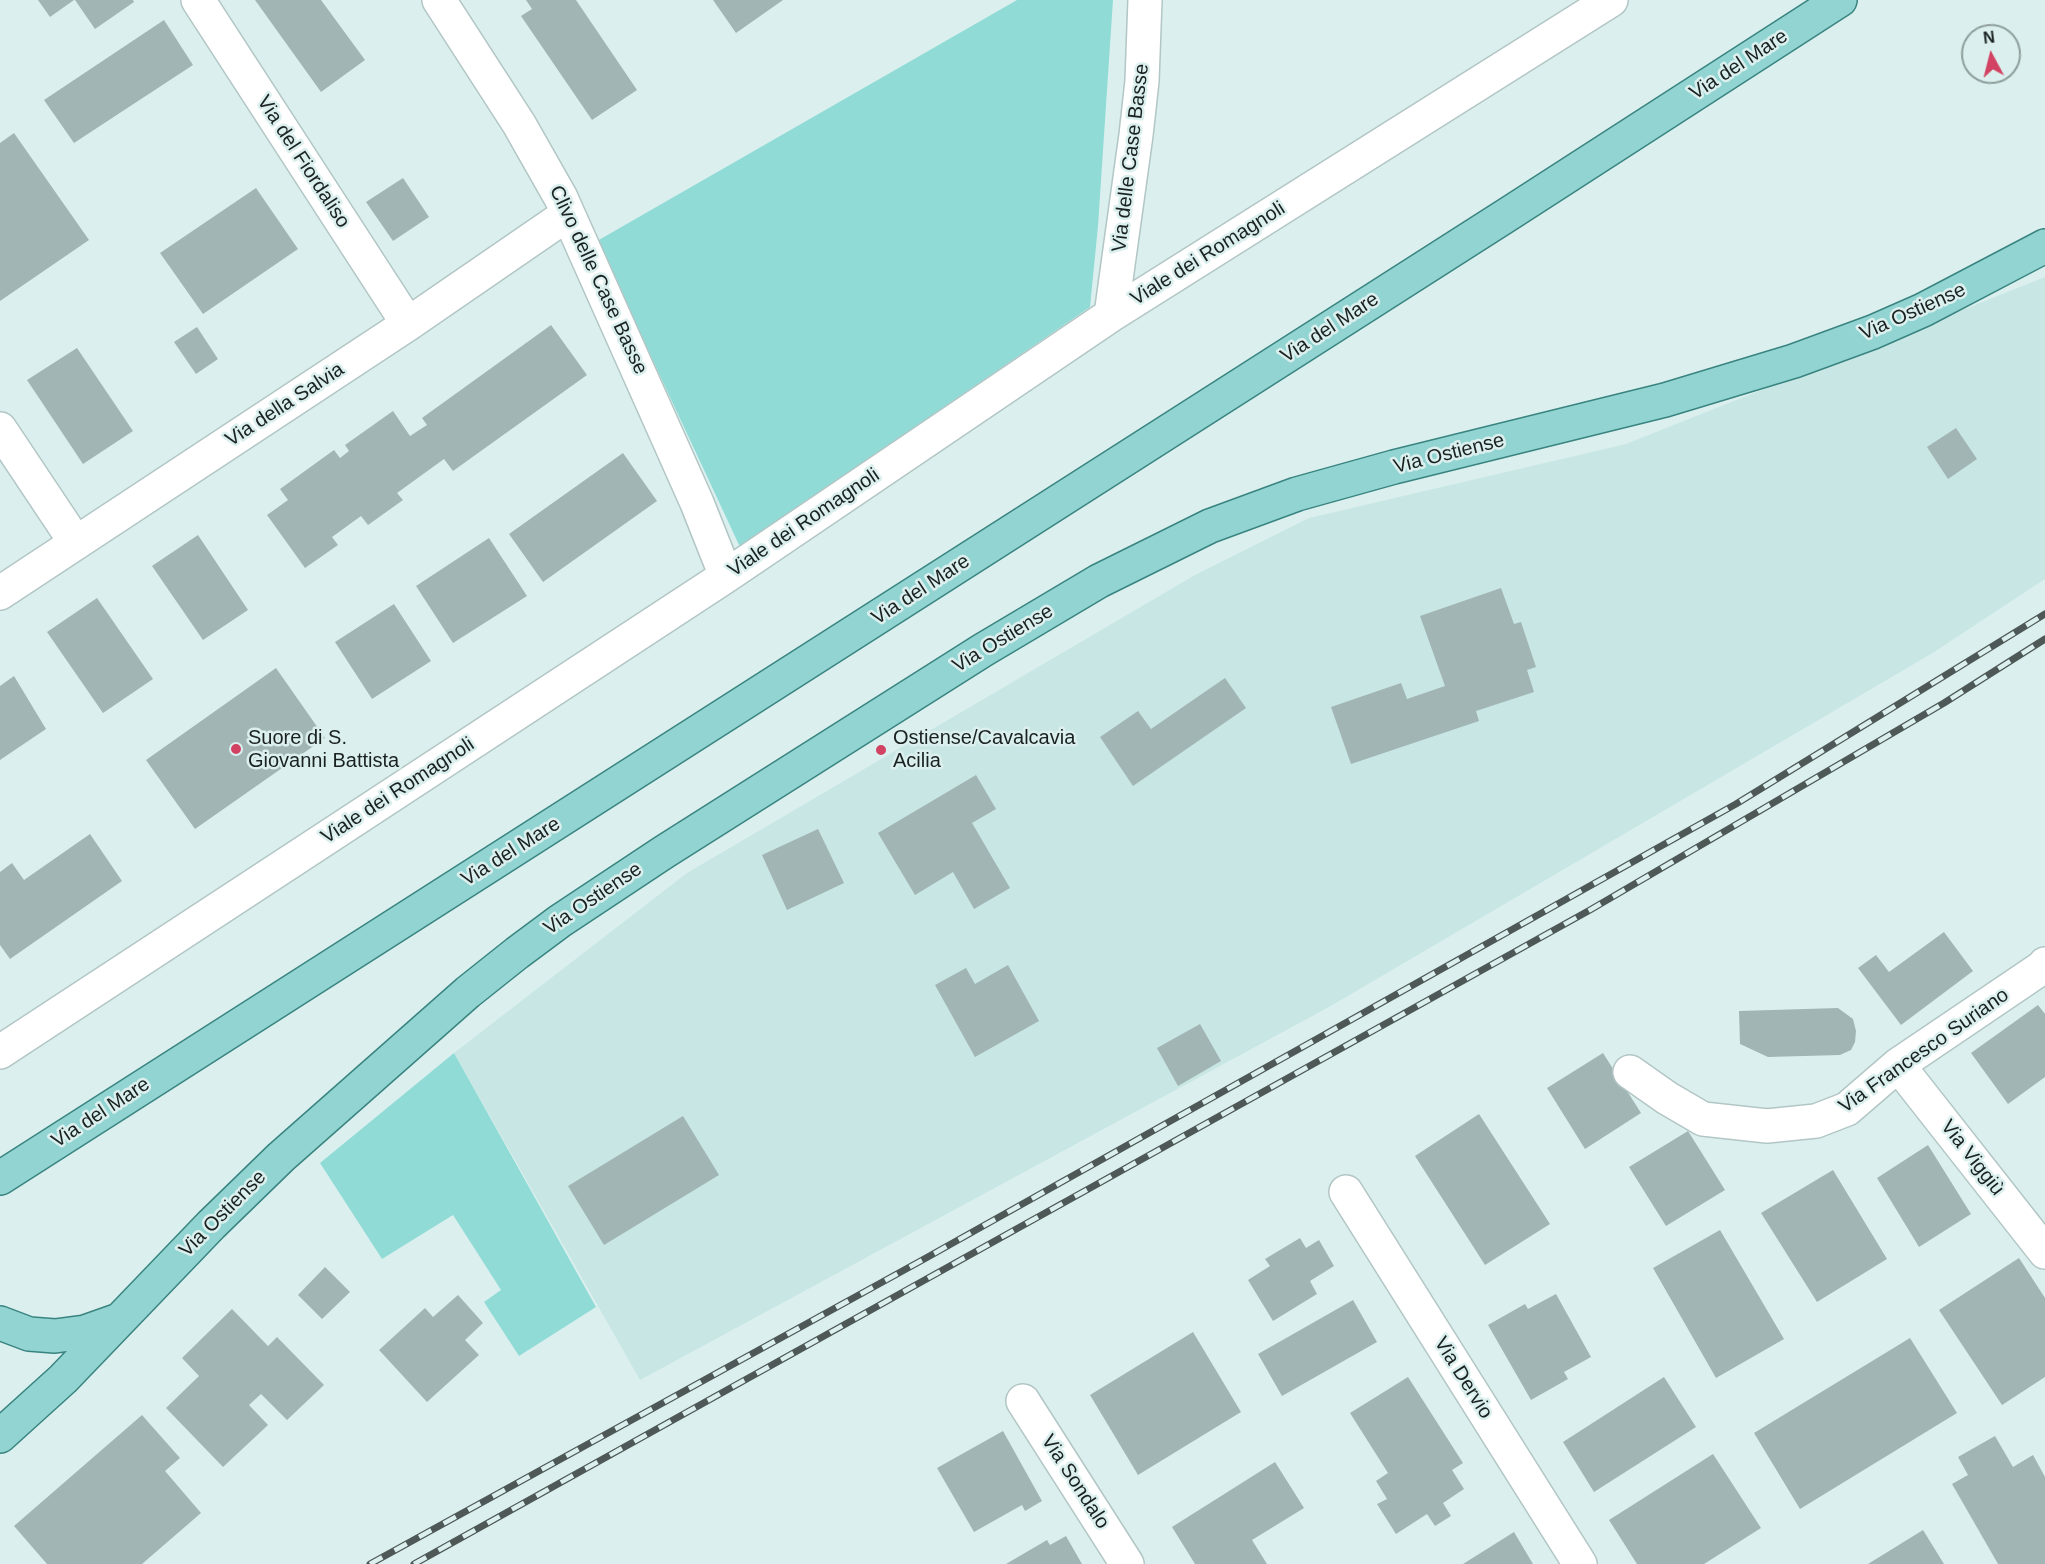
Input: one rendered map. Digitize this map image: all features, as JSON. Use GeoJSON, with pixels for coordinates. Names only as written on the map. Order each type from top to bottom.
{"type":"FeatureCollection","features":[{"type":"Feature","properties":{"kind":"main road","name":"Via del Mare"},"geometry":{"type":"LineString","coordinates":[[0,1178],[1410,278],[1840,0]]}},
{"type":"Feature","properties":{"kind":"main road","name":"Via Ostiense"},"geometry":{"type":"LineString","coordinates":[[0,1436],[55,1386],[211,1224],[281,1157],[468,992],[540,935],[664,852],[876,717],[1099,581],[1210,526],[1298,494],[1394,467],[1665,400],[1794,361],[1873,332],[1923,310],[2045,246]]}},
{"type":"Feature","properties":{"kind":"main road","name":"Via Ostiense"},"geometry":{"type":"LineString","coordinates":[[0,1323],[29,1334],[55,1336],[85,1332],[120,1319]]}},
{"type":"Feature","properties":{"kind":"street","name":"Via del Fiordaliso"},"geometry":{"type":"LineString","coordinates":[[198,0],[408,324]]}},
{"type":"Feature","properties":{"kind":"street","name":"Clivo delle Case Basse"},"geometry":{"type":"LineString","coordinates":[[439,0],[519,124],[568,214],[697,502],[726,576]]}},
{"type":"Feature","properties":{"kind":"street","name":"Via delle Case Basse"},"geometry":{"type":"LineString","coordinates":[[1111,315],[1142,81],[1145,0]]}},
{"type":"Feature","properties":{"kind":"street","name":"Viale dei Romagnoli"},"geometry":{"type":"LineString","coordinates":[[0,1052],[726,576],[1111,315],[1611,0]]}},
{"type":"Feature","properties":{"kind":"street","name":"Via della Salvia"},"geometry":{"type":"LineString","coordinates":[[0,594],[408,324],[568,214]]}},
{"type":"Feature","properties":{"kind":"street"},"geometry":{"type":"LineString","coordinates":[[0,429],[76,543]]}},
{"type":"Feature","properties":{"kind":"street","name":"Via Francesco Suriano"},"geometry":{"type":"LineString","coordinates":[[1630,1072],[1702,1119],[1767,1126],[1816,1121],[1847,1109],[1898,1065],[2045,964]]}},
{"type":"Feature","properties":{"kind":"street","name":"Via Viggiù"},"geometry":{"type":"LineString","coordinates":[[1898,1065],[2045,1252]]}},
{"type":"Feature","properties":{"kind":"street","name":"Via Dervio"},"geometry":{"type":"LineString","coordinates":[[1346,1192],[1580,1564]]}},
{"type":"Feature","properties":{"kind":"street","name":"Via Sondalo"},"geometry":{"type":"LineString","coordinates":[[1023,1401],[1127,1564]]}},
{"type":"Feature","properties":{"kind":"shaded area"},"geometry":{"type":"Polygon","coordinates":[[[1017,0],[1113,0],[1098,226],[1090,307],[740,547],[597,241],[1017,0]]]}},
{"type":"Feature","properties":{"kind":"shaded area"},"geometry":{"type":"Polygon","coordinates":[[[2045,277],[2045,579],[1931,654],[1329,1007],[640,1380],[454,1053],[687,873],[1195,575],[1309,518],[1626,444],[2045,277]]]}},
{"type":"Feature","properties":{"kind":"shaded area"},"geometry":{"type":"Polygon","coordinates":[[[454,1053],[596,1307],[519,1356],[484,1302],[501,1290],[453,1215],[382,1259],[320,1163],[454,1053]]]}},
{"type":"Feature","properties":{"kind":"building"},"geometry":{"type":"Polygon","coordinates":[[[38,0],[74,0],[50,17],[38,0]]]}},
{"type":"Feature","properties":{"kind":"building"},"geometry":{"type":"Polygon","coordinates":[[[75,0],[133,0],[134,2],[95,29],[75,0]]]}},
{"type":"Feature","properties":{"kind":"building"},"geometry":{"type":"Polygon","coordinates":[[[255,0],[321,0],[365,60],[321,92],[255,0]]]}},
{"type":"Feature","properties":{"kind":"building"},"geometry":{"type":"Polygon","coordinates":[[[526,0],[576,0],[637,90],[592,120],[521,16],[532,9],[526,0]]]}},
{"type":"Feature","properties":{"kind":"building"},"geometry":{"type":"Polygon","coordinates":[[[713,0],[783,0],[736,33],[713,0]]]}},
{"type":"Feature","properties":{"kind":"building"},"geometry":{"type":"Polygon","coordinates":[[[164,20],[193,65],[74,143],[44,100],[164,20]]]}},
{"type":"Feature","properties":{"kind":"building"},"geometry":{"type":"Polygon","coordinates":[[[14,133],[89,240],[0,301],[0,143],[14,133]]]}},
{"type":"Feature","properties":{"kind":"building"},"geometry":{"type":"Polygon","coordinates":[[[403,178],[429,217],[393,241],[366,202],[403,178]]]}},
{"type":"Feature","properties":{"kind":"building"},"geometry":{"type":"Polygon","coordinates":[[[256,188],[298,249],[203,314],[160,253],[256,188]]]}},
{"type":"Feature","properties":{"kind":"building"},"geometry":{"type":"Polygon","coordinates":[[[551,325],[587,375],[453,471],[444,459],[397,493],[403,500],[368,525],[361,516],[332,537],[338,545],[305,568],[267,515],[288,500],[280,489],[334,450],[340,458],[349,451],[345,445],[393,411],[410,436],[427,425],[422,418],[551,325]]]}},
{"type":"Feature","properties":{"kind":"building"},"geometry":{"type":"Polygon","coordinates":[[[197,327],[218,359],[196,374],[174,342],[197,327]]]}},
{"type":"Feature","properties":{"kind":"building"},"geometry":{"type":"Polygon","coordinates":[[[77,348],[133,431],[83,464],[27,380],[77,348]]]}},
{"type":"Feature","properties":{"kind":"building"},"geometry":{"type":"Polygon","coordinates":[[[1956,428],[1977,459],[1948,479],[1927,447],[1956,428]]]}},
{"type":"Feature","properties":{"kind":"building"},"geometry":{"type":"Polygon","coordinates":[[[623,453],[657,501],[543,582],[509,534],[623,453]]]}},
{"type":"Feature","properties":{"kind":"building"},"geometry":{"type":"Polygon","coordinates":[[[198,535],[248,610],[203,640],[152,566],[198,535]]]}},
{"type":"Feature","properties":{"kind":"building"},"geometry":{"type":"Polygon","coordinates":[[[489,538],[527,596],[453,643],[416,586],[489,538]]]}},
{"type":"Feature","properties":{"kind":"building"},"geometry":{"type":"Polygon","coordinates":[[[1501,588],[1514,624],[1521,622],[1536,667],[1527,670],[1534,692],[1476,711],[1479,721],[1351,764],[1331,707],[1401,683],[1407,699],[1445,686],[1420,616],[1501,588]]]}},
{"type":"Feature","properties":{"kind":"building"},"geometry":{"type":"Polygon","coordinates":[[[97,598],[153,679],[103,713],[47,632],[97,598]]]}},
{"type":"Feature","properties":{"kind":"building"},"geometry":{"type":"Polygon","coordinates":[[[394,604],[431,661],[372,699],[335,642],[394,604]]]}},
{"type":"Feature","properties":{"kind":"building","name":"Suore di S. Giovanni Battista"},"geometry":{"type":"Polygon","coordinates":[[[276,668],[325,738],[195,829],[146,760],[276,668]]]}},
{"type":"Feature","properties":{"kind":"building"},"geometry":{"type":"Polygon","coordinates":[[[14,676],[46,729],[0,760],[0,686],[14,676]]]}},
{"type":"Feature","properties":{"kind":"building"},"geometry":{"type":"Polygon","coordinates":[[[1225,678],[1246,708],[1133,786],[1100,737],[1138,711],[1151,729],[1225,678]]]}},
{"type":"Feature","properties":{"kind":"building"},"geometry":{"type":"Polygon","coordinates":[[[976,775],[996,809],[972,823],[1010,888],[974,909],[953,872],[915,895],[878,833],[976,775]]]}},
{"type":"Feature","properties":{"kind":"building"},"geometry":{"type":"Polygon","coordinates":[[[818,829],[844,883],[787,910],[762,855],[818,829]]]}},
{"type":"Feature","properties":{"kind":"building"},"geometry":{"type":"Polygon","coordinates":[[[90,834],[122,881],[10,959],[0,945],[0,872],[12,863],[24,880],[90,834]]]}},
{"type":"Feature","properties":{"kind":"building"},"geometry":{"type":"Polygon","coordinates":[[[1944,932],[1973,971],[1901,1025],[1858,968],[1876,955],[1889,972],[1944,932]]]}},
{"type":"Feature","properties":{"kind":"building"},"geometry":{"type":"Polygon","coordinates":[[[1008,965],[1039,1021],[975,1057],[935,985],[966,968],[975,984],[1008,965]]]}},
{"type":"Feature","properties":{"kind":"building"},"geometry":{"type":"Polygon","coordinates":[[[2038,1005],[2045,1014],[2045,1077],[2008,1104],[1971,1053],[2038,1005]]]}},
{"type":"Feature","properties":{"kind":"building"},"geometry":{"type":"Polygon","coordinates":[[[1838,1008],[1853,1019],[1856,1031],[1855,1042],[1851,1050],[1840,1055],[1768,1057],[1740,1044],[1739,1011],[1838,1008]]]}},
{"type":"Feature","properties":{"kind":"building"},"geometry":{"type":"Polygon","coordinates":[[[1200,1024],[1221,1061],[1178,1086],[1157,1048],[1200,1024]]]}},
{"type":"Feature","properties":{"kind":"building"},"geometry":{"type":"Polygon","coordinates":[[[1603,1053],[1641,1113],[1585,1149],[1547,1088],[1603,1053]]]}},
{"type":"Feature","properties":{"kind":"building"},"geometry":{"type":"Polygon","coordinates":[[[1479,1114],[1550,1224],[1485,1265],[1415,1156],[1479,1114]]]}},
{"type":"Feature","properties":{"kind":"building"},"geometry":{"type":"Polygon","coordinates":[[[683,1116],[719,1175],[604,1245],[568,1186],[683,1116]]]}},
{"type":"Feature","properties":{"kind":"building"},"geometry":{"type":"Polygon","coordinates":[[[1688,1131],[1725,1190],[1666,1226],[1629,1167],[1688,1131]]]}},
{"type":"Feature","properties":{"kind":"building"},"geometry":{"type":"Polygon","coordinates":[[[1928,1145],[1971,1214],[1919,1247],[1877,1178],[1928,1145]]]}},
{"type":"Feature","properties":{"kind":"building"},"geometry":{"type":"Polygon","coordinates":[[[1833,1170],[1887,1259],[1817,1302],[1761,1213],[1833,1170]]]}},
{"type":"Feature","properties":{"kind":"building"},"geometry":{"type":"Polygon","coordinates":[[[1720,1230],[1784,1339],[1716,1378],[1653,1268],[1720,1230]]]}},
{"type":"Feature","properties":{"kind":"building"},"geometry":{"type":"Polygon","coordinates":[[[1300,1238],[1306,1248],[1319,1240],[1334,1266],[1310,1281],[1317,1294],[1273,1321],[1248,1280],[1270,1266],[1265,1259],[1300,1238]]]}},
{"type":"Feature","properties":{"kind":"building"},"geometry":{"type":"Polygon","coordinates":[[[2019,1258],[2045,1298],[2045,1377],[2002,1405],[1939,1310],[2019,1258]]]}},
{"type":"Feature","properties":{"kind":"building"},"geometry":{"type":"Polygon","coordinates":[[[325,1267],[350,1292],[322,1319],[298,1295],[325,1267]]]}},
{"type":"Feature","properties":{"kind":"building"},"geometry":{"type":"Polygon","coordinates":[[[1556,1294],[1591,1357],[1564,1372],[1568,1379],[1531,1400],[1488,1325],[1525,1304],[1528,1309],[1556,1294]]]}},
{"type":"Feature","properties":{"kind":"building"},"geometry":{"type":"Polygon","coordinates":[[[458,1295],[483,1323],[465,1340],[479,1355],[427,1402],[379,1350],[425,1308],[433,1317],[458,1295]]]}},
{"type":"Feature","properties":{"kind":"building"},"geometry":{"type":"Polygon","coordinates":[[[1353,1300],[1377,1342],[1282,1396],[1258,1354],[1353,1300]]]}},
{"type":"Feature","properties":{"kind":"building"},"geometry":{"type":"Polygon","coordinates":[[[232,1309],[268,1346],[277,1337],[324,1385],[287,1420],[261,1394],[249,1405],[268,1425],[223,1467],[166,1408],[199,1376],[182,1358],[232,1309]]]}},
{"type":"Feature","properties":{"kind":"building"},"geometry":{"type":"Polygon","coordinates":[[[1193,1332],[1241,1412],[1138,1475],[1090,1395],[1193,1332]]]}},
{"type":"Feature","properties":{"kind":"building"},"geometry":{"type":"Polygon","coordinates":[[[1910,1338],[1957,1413],[1800,1509],[1754,1433],[1910,1338]]]}},
{"type":"Feature","properties":{"kind":"building"},"geometry":{"type":"Polygon","coordinates":[[[1408,1377],[1463,1463],[1452,1470],[1464,1489],[1443,1503],[1451,1516],[1435,1526],[1427,1514],[1396,1534],[1377,1504],[1387,1499],[1376,1481],[1388,1473],[1350,1413],[1408,1377]]]}},
{"type":"Feature","properties":{"kind":"building"},"geometry":{"type":"Polygon","coordinates":[[[1664,1377],[1696,1427],[1594,1492],[1563,1442],[1664,1377]]]}},
{"type":"Feature","properties":{"kind":"building"},"geometry":{"type":"Polygon","coordinates":[[[142,1415],[180,1458],[165,1471],[201,1513],[142,1564],[47,1564],[14,1526],[142,1415]]]}},
{"type":"Feature","properties":{"kind":"building"},"geometry":{"type":"Polygon","coordinates":[[[1003,1431],[1042,1501],[1025,1511],[1022,1505],[974,1532],[937,1468],[1003,1431]]]}},
{"type":"Feature","properties":{"kind":"building"},"geometry":{"type":"Polygon","coordinates":[[[1995,1436],[2013,1467],[2033,1455],[2045,1477],[2045,1564],[1998,1564],[1952,1484],[1968,1475],[1958,1457],[1995,1436]]]}},
{"type":"Feature","properties":{"kind":"building"},"geometry":{"type":"Polygon","coordinates":[[[1713,1454],[1761,1528],[1704,1564],[1637,1564],[1609,1520],[1713,1454]]]}},
{"type":"Feature","properties":{"kind":"building"},"geometry":{"type":"Polygon","coordinates":[[[1275,1462],[1304,1508],[1252,1540],[1267,1564],[1195,1564],[1172,1527],[1275,1462]]]}},
{"type":"Feature","properties":{"kind":"building"},"geometry":{"type":"Polygon","coordinates":[[[1923,1530],[1944,1564],[1868,1564],[1923,1530]]]}},
{"type":"Feature","properties":{"kind":"building"},"geometry":{"type":"Polygon","coordinates":[[[1514,1532],[1533,1564],[1463,1564],[1514,1532]]]}},
{"type":"Feature","properties":{"kind":"building"},"geometry":{"type":"Polygon","coordinates":[[[1066,1536],[1082,1564],[1006,1564],[1047,1540],[1050,1545],[1066,1536]]]}},
{"type":"Feature","properties":{"kind":"railway"},"geometry":{"type":"LineString","coordinates":[[370,1564],[926,1258],[1736,804],[2045,614]]}},
{"type":"Feature","properties":{"kind":"railway"},"geometry":{"type":"LineString","coordinates":[[414,1564],[1590,910],[1944,703],[2045,639]]}},
{"type":"Feature","properties":{"kind":"place","name":"Suore di S. Giovanni Battista"},"geometry":{"type":"Point","coordinates":[236,749]}},
{"type":"Feature","properties":{"kind":"place","name":"Ostiense/Cavalcavia Acilia"},"geometry":{"type":"Point","coordinates":[881,750]}}]}
